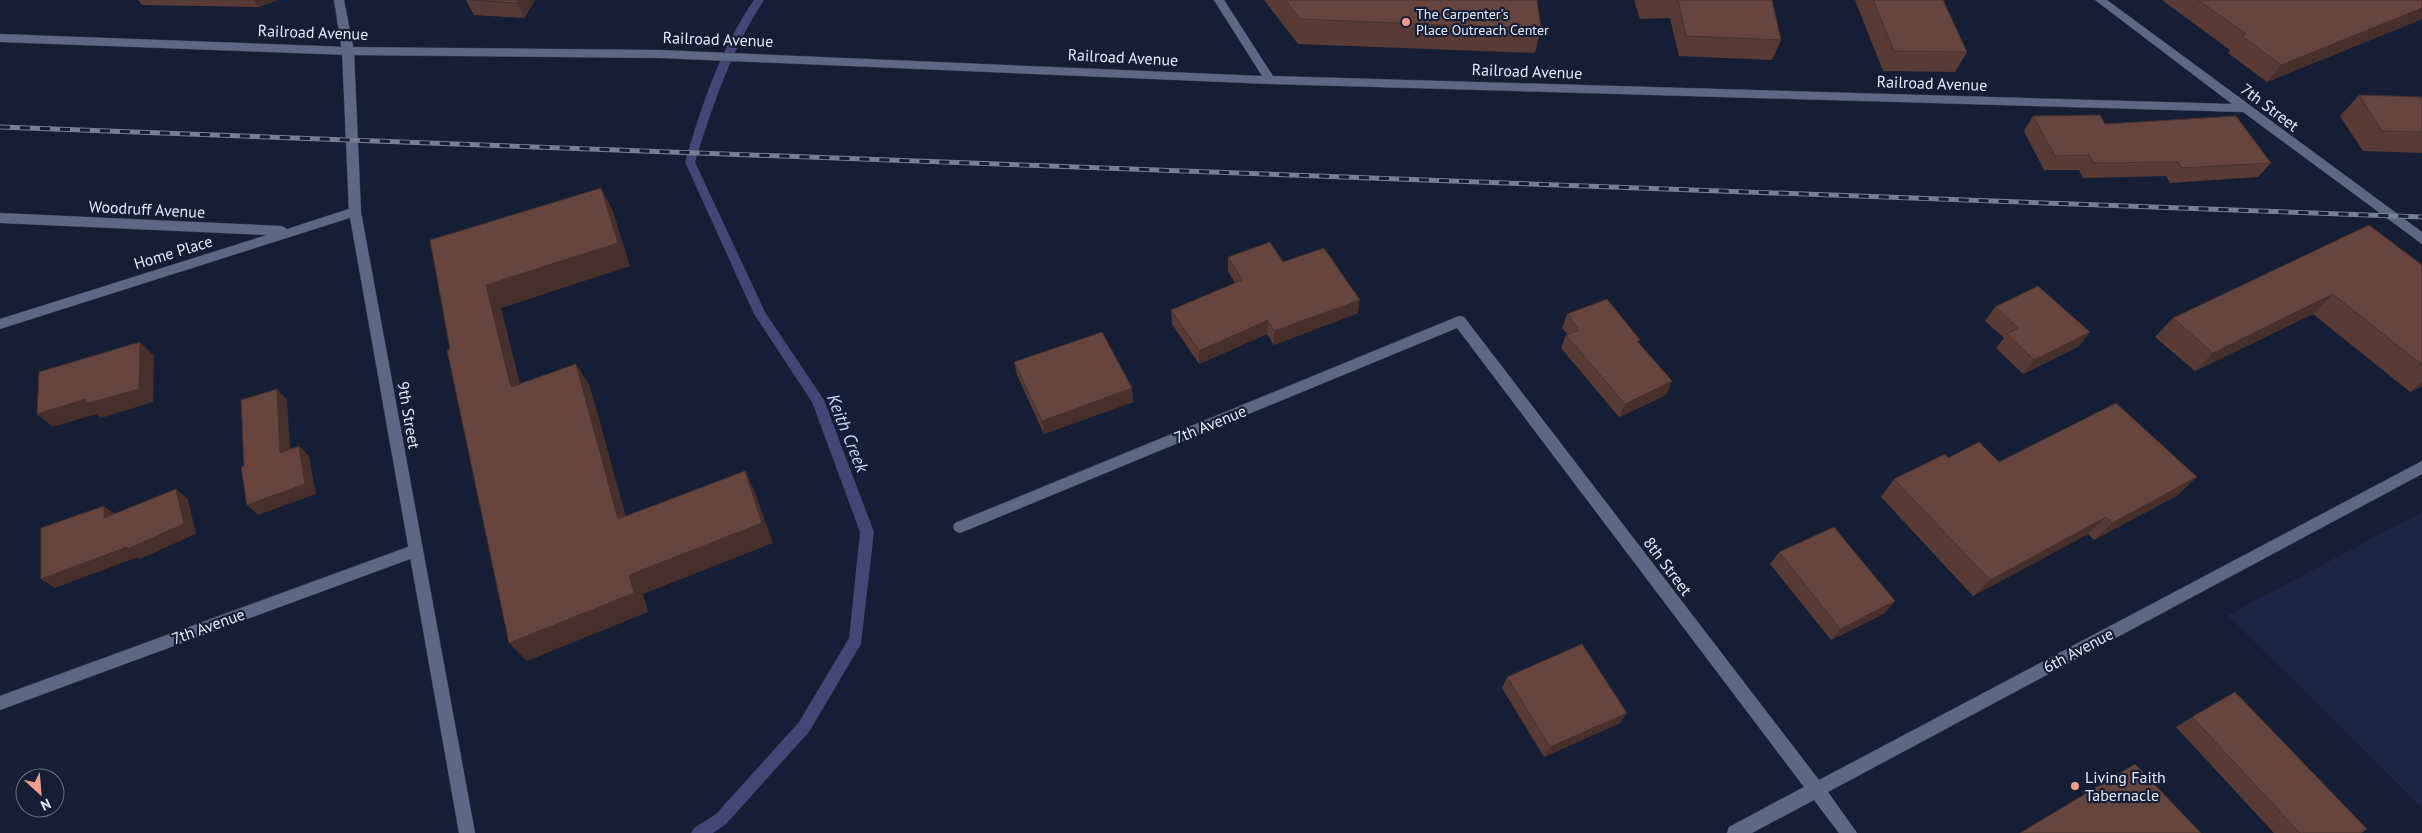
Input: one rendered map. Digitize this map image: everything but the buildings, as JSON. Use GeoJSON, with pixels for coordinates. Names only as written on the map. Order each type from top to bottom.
{"type":"FeatureCollection","features":[{"type":"Feature","properties":{"kind":"street","name":"9th Street"},"geometry":{"type":"LineString","coordinates":[[339,0],[348,50],[356,212],[467,833]]}},
{"type":"Feature","properties":{"kind":"street"},"geometry":{"type":"LineString","coordinates":[[1219,0],[1270,80]]}},
{"type":"Feature","properties":{"kind":"street","name":"7th Street"},"geometry":{"type":"LineString","coordinates":[[2100,0],[2422,239]]}},
{"type":"Feature","properties":{"kind":"street","name":"Railroad Avenue"},"geometry":{"type":"LineString","coordinates":[[0,38],[348,50],[660,54],[789,58],[1270,80],[2244,108]]}},
{"type":"Feature","properties":{"kind":"street","name":"Home Place"},"geometry":{"type":"LineString","coordinates":[[0,324],[356,212]]}},
{"type":"Feature","properties":{"kind":"street","name":"Woodruff Avenue"},"geometry":{"type":"LineString","coordinates":[[0,218],[293,232]]}},
{"type":"Feature","properties":{"kind":"street","name":"7th Avenue"},"geometry":{"type":"LineString","coordinates":[[960,527],[1459,321]]}},
{"type":"Feature","properties":{"kind":"street","name":"8th Street"},"geometry":{"type":"LineString","coordinates":[[1459,321],[1849,833]]}},
{"type":"Feature","properties":{"kind":"street","name":"6th Avenue"},"geometry":{"type":"LineString","coordinates":[[1735,833],[2422,467]]}},
{"type":"Feature","properties":{"kind":"street","name":"7th Avenue"},"geometry":{"type":"LineString","coordinates":[[0,703],[416,550]]}},
{"type":"Feature","properties":{"kind":"shaded area"},"geometry":{"type":"Polygon","coordinates":[[[2422,512],[2422,808],[2228,615],[2422,512]]]}},
{"type":"Feature","properties":{"kind":"waterway","name":"Keith Creek"},"geometry":{"type":"LineString","coordinates":[[699,833],[721,819],[804,727],[856,639],[867,532],[818,400],[760,314],[690,162],[710,99],[726,57],[759,0]]}},
{"type":"Feature","properties":{"kind":"railway"},"geometry":{"type":"LineString","coordinates":[[0,127],[2422,217]]}},
{"type":"Feature","properties":{"kind":"place","name":"The Carpenter's Place Outreach Center"},"geometry":{"type":"Point","coordinates":[1406,22]}},
{"type":"Feature","properties":{"kind":"place","name":"Living Faith Tabernacle"},"geometry":{"type":"Point","coordinates":[2075,786]}}]}
